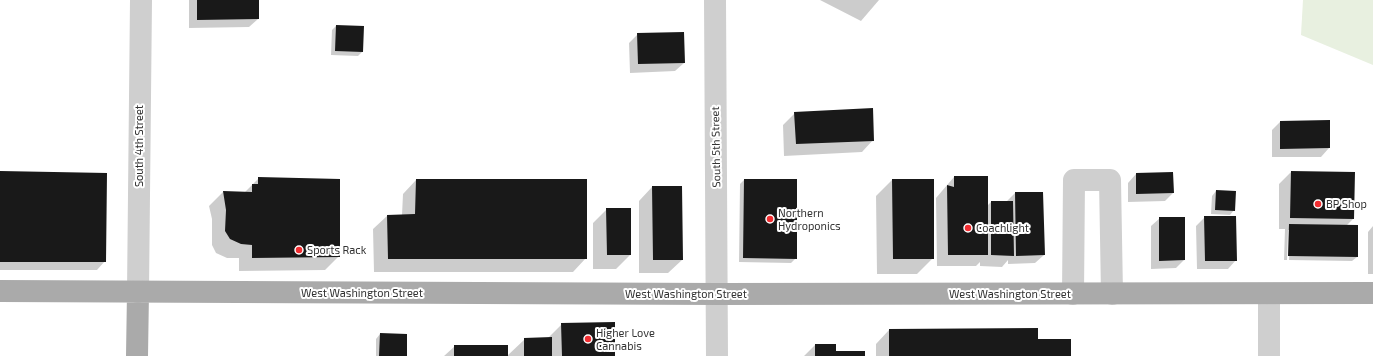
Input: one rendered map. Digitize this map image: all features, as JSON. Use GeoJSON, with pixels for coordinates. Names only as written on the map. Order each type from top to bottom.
{"type":"FeatureCollection","features":[{"type":"Feature","properties":{"kind":"main road","name":"West Washington Street"},"geometry":{"type":"LineString","coordinates":[[0,290],[138,292],[718,294],[1373,294]]}},
{"type":"Feature","properties":{"kind":"main road"},"geometry":{"type":"LineString","coordinates":[[137,356],[138,292]]}},
{"type":"Feature","properties":{"kind":"street","name":"South 4th Street"},"geometry":{"type":"LineString","coordinates":[[138,292],[140,0]]}},
{"type":"Feature","properties":{"kind":"street","name":"South 5th Street"},"geometry":{"type":"LineString","coordinates":[[715,0],[718,294],[717,356]]}},
{"type":"Feature","properties":{"kind":"street"},"geometry":{"type":"LineString","coordinates":[[1073,294],[1074,180],[1110,180],[1112,294]]}},
{"type":"Feature","properties":{"kind":"street"},"geometry":{"type":"LineString","coordinates":[[1269,294],[1269,356]]}},
{"type":"Feature","properties":{"kind":"green space"},"geometry":{"type":"Polygon","coordinates":[[[1303,0],[1373,0],[1373,65],[1301,35],[1303,0]]]}},
{"type":"Feature","properties":{"kind":"building"},"geometry":{"type":"Polygon","coordinates":[[[197,0],[259,0],[259,19],[197,20],[197,0]]]}},
{"type":"Feature","properties":{"kind":"building"},"geometry":{"type":"Polygon","coordinates":[[[336,25],[364,26],[363,52],[335,51],[336,25]]]}},
{"type":"Feature","properties":{"kind":"building"},"geometry":{"type":"Polygon","coordinates":[[[684,32],[685,63],[638,64],[637,33],[684,32]]]}},
{"type":"Feature","properties":{"kind":"building"},"geometry":{"type":"Polygon","coordinates":[[[873,108],[874,141],[796,144],[794,112],[873,108]]]}},
{"type":"Feature","properties":{"kind":"building"},"geometry":{"type":"Polygon","coordinates":[[[1330,120],[1330,148],[1280,149],[1280,121],[1330,120]]]}},
{"type":"Feature","properties":{"kind":"building"},"geometry":{"type":"Polygon","coordinates":[[[0,171],[107,173],[106,262],[0,262],[0,171]]]}},
{"type":"Feature","properties":{"kind":"building"},"geometry":{"type":"Polygon","coordinates":[[[1291,171],[1355,172],[1354,219],[1290,218],[1291,171]]]}},
{"type":"Feature","properties":{"kind":"building"},"geometry":{"type":"Polygon","coordinates":[[[1173,172],[1174,193],[1136,194],[1136,173],[1173,172]]]}},
{"type":"Feature","properties":{"kind":"building","name":"Coachlight"},"geometry":{"type":"Polygon","coordinates":[[[954,176],[988,176],[988,255],[948,255],[947,185],[954,187],[954,176]]]}},
{"type":"Feature","properties":{"kind":"building"},"geometry":{"type":"Polygon","coordinates":[[[258,177],[340,179],[340,257],[252,258],[252,245],[241,244],[230,239],[225,231],[226,210],[223,191],[252,192],[252,184],[258,184],[258,177]]]}},
{"type":"Feature","properties":{"kind":"building"},"geometry":{"type":"Polygon","coordinates":[[[416,179],[587,179],[587,259],[388,259],[387,215],[415,214],[416,179]]]}},
{"type":"Feature","properties":{"kind":"building","name":"Northern Hydroponics"},"geometry":{"type":"Polygon","coordinates":[[[744,179],[797,179],[797,259],[743,258],[744,179]]]}},
{"type":"Feature","properties":{"kind":"building"},"geometry":{"type":"Polygon","coordinates":[[[892,179],[934,179],[934,259],[893,259],[892,179]]]}},
{"type":"Feature","properties":{"kind":"building"},"geometry":{"type":"Polygon","coordinates":[[[652,186],[682,186],[683,260],[653,260],[652,186]]]}},
{"type":"Feature","properties":{"kind":"building"},"geometry":{"type":"Polygon","coordinates":[[[1216,190],[1236,191],[1235,211],[1215,210],[1216,190]]]}},
{"type":"Feature","properties":{"kind":"building"},"geometry":{"type":"Polygon","coordinates":[[[1015,192],[1043,192],[1045,255],[1016,256],[1015,192]]]}},
{"type":"Feature","properties":{"kind":"building"},"geometry":{"type":"Polygon","coordinates":[[[991,201],[1013,201],[1014,256],[991,255],[991,201]]]}},
{"type":"Feature","properties":{"kind":"building"},"geometry":{"type":"Polygon","coordinates":[[[606,208],[631,208],[631,255],[607,255],[606,208]]]}},
{"type":"Feature","properties":{"kind":"building"},"geometry":{"type":"Polygon","coordinates":[[[1204,216],[1236,216],[1237,261],[1205,261],[1204,216]]]}},
{"type":"Feature","properties":{"kind":"building"},"geometry":{"type":"Polygon","coordinates":[[[1159,217],[1185,217],[1185,260],[1159,261],[1159,217]]]}},
{"type":"Feature","properties":{"kind":"building"},"geometry":{"type":"Polygon","coordinates":[[[1289,224],[1358,225],[1358,257],[1288,256],[1289,224]]]}},
{"type":"Feature","properties":{"kind":"building","name":"Higher Love Cannabis"},"geometry":{"type":"Polygon","coordinates":[[[615,322],[615,356],[562,356],[561,323],[615,322]]]}},
{"type":"Feature","properties":{"kind":"building"},"geometry":{"type":"Polygon","coordinates":[[[1038,328],[1038,339],[1071,339],[1071,356],[889,356],[889,329],[1038,328]]]}},
{"type":"Feature","properties":{"kind":"building"},"geometry":{"type":"Polygon","coordinates":[[[380,333],[407,334],[407,356],[379,356],[380,333]]]}},
{"type":"Feature","properties":{"kind":"building"},"geometry":{"type":"Polygon","coordinates":[[[552,337],[552,356],[524,356],[524,338],[552,337]]]}},
{"type":"Feature","properties":{"kind":"building"},"geometry":{"type":"Polygon","coordinates":[[[815,344],[836,344],[836,351],[865,351],[865,356],[815,356],[815,344]]]}},
{"type":"Feature","properties":{"kind":"building"},"geometry":{"type":"Polygon","coordinates":[[[454,345],[508,345],[508,356],[454,356],[454,345]]]}},
{"type":"Feature","properties":{"kind":"place","name":"BP Shop"},"geometry":{"type":"Point","coordinates":[1318,204]}},
{"type":"Feature","properties":{"kind":"place","name":"Northern Hydroponics"},"geometry":{"type":"Point","coordinates":[770,219]}},
{"type":"Feature","properties":{"kind":"place","name":"Coachlight"},"geometry":{"type":"Point","coordinates":[968,228]}},
{"type":"Feature","properties":{"kind":"place","name":"Sports Rack"},"geometry":{"type":"Point","coordinates":[299,250]}},
{"type":"Feature","properties":{"kind":"place","name":"Higher Love Cannabis"},"geometry":{"type":"Point","coordinates":[588,339]}}]}
